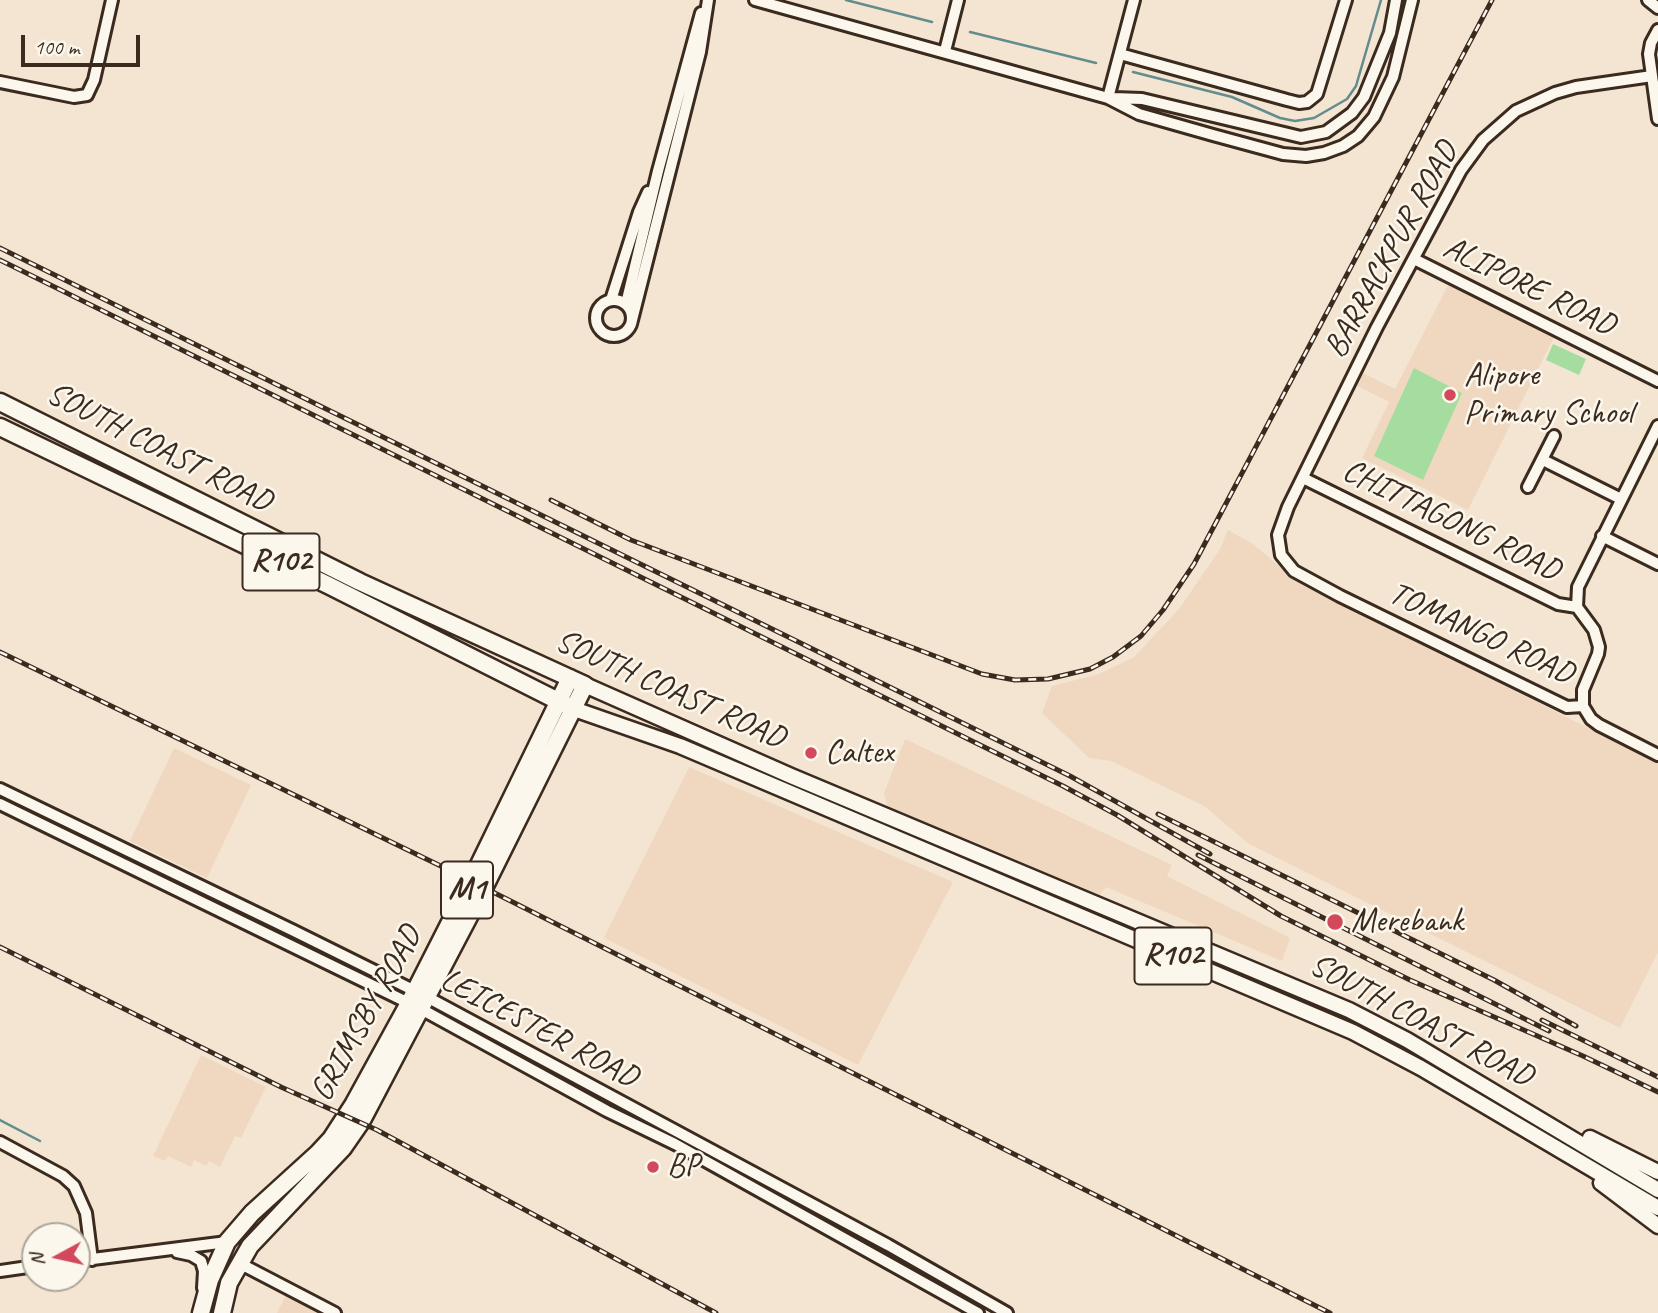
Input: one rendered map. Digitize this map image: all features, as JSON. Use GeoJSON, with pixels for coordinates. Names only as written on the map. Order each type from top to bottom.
{"type":"FeatureCollection","features":[{"type":"Feature","properties":{"kind":"highway","name":"SOUTH COAST ROAD"},"geometry":{"type":"LineString","coordinates":[[0,402],[360,582],[577,682]]}},
{"type":"Feature","properties":{"kind":"highway","name":"SOUTH COAST ROAD"},"geometry":{"type":"LineString","coordinates":[[0,427],[328,584],[574,709]]}},
{"type":"Feature","properties":{"kind":"highway"},"geometry":{"type":"LineString","coordinates":[[79,463],[89,445]]}},
{"type":"Feature","properties":{"kind":"highway","name":"GRIMSBY ROAD"},"geometry":{"type":"LineString","coordinates":[[418,1000],[559,702],[577,682]]}},
{"type":"Feature","properties":{"kind":"highway","name":"GRIMSBY ROAD"},"geometry":{"type":"LineString","coordinates":[[222,1313],[229,1283],[239,1263],[261,1232],[337,1143],[353,1105],[418,1000],[574,709],[577,682]]}},
{"type":"Feature","properties":{"kind":"highway","name":"GRIMSBY ROAD"},"geometry":{"type":"LineString","coordinates":[[202,1311],[210,1280],[228,1242],[253,1213],[318,1153],[337,1143]]}},
{"type":"Feature","properties":{"kind":"main road","name":"SOUTH COAST ROAD"},"geometry":{"type":"LineString","coordinates":[[577,682],[1371,1021],[1469,1076],[1658,1190]]}},
{"type":"Feature","properties":{"kind":"main road","name":"SOUTH COAST ROAD"},"geometry":{"type":"LineString","coordinates":[[574,709],[651,735],[803,798],[1353,1032],[1658,1208]]}},
{"type":"Feature","properties":{"kind":"main road"},"geometry":{"type":"LineString","coordinates":[[651,735],[658,718]]}},
{"type":"Feature","properties":{"kind":"main road"},"geometry":{"type":"LineString","coordinates":[[803,798],[811,784]]}},
{"type":"Feature","properties":{"kind":"main road"},"geometry":{"type":"LineString","coordinates":[[895,838],[902,822]]}},
{"type":"Feature","properties":{"kind":"main road"},"geometry":{"type":"LineString","coordinates":[[956,864],[962,847]]}},
{"type":"Feature","properties":{"kind":"main road"},"geometry":{"type":"LineString","coordinates":[[993,879],[999,863]]}},
{"type":"Feature","properties":{"kind":"main road"},"geometry":{"type":"LineString","coordinates":[[1088,920],[1096,904]]}},
{"type":"Feature","properties":{"kind":"main road"},"geometry":{"type":"LineString","coordinates":[[1270,998],[1277,980]]}},
{"type":"Feature","properties":{"kind":"main road"},"geometry":{"type":"LineString","coordinates":[[1461,1092],[1469,1076]]}},
{"type":"Feature","properties":{"kind":"main road"},"geometry":{"type":"LineString","coordinates":[[1547,1122],[1568,1127],[1658,1172]]}},
{"type":"Feature","properties":{"kind":"main road"},"geometry":{"type":"LineString","coordinates":[[1552,1146],[1658,1226]]}},
{"type":"Feature","properties":{"kind":"street"},"geometry":{"type":"LineString","coordinates":[[0,82],[74,97],[87,95],[94,80],[112,0]]}},
{"type":"Feature","properties":{"kind":"street"},"geometry":{"type":"LineString","coordinates":[[626,304],[695,29],[707,0]]}},
{"type":"Feature","properties":{"kind":"street"},"geometry":{"type":"LineString","coordinates":[[632,320],[632,314],[621,300],[603,302],[595,318],[600,330],[610,336],[626,331],[632,320],[700,52],[707,0]]}},
{"type":"Feature","properties":{"kind":"street"},"geometry":{"type":"LineString","coordinates":[[755,0],[1108,98],[1139,114],[1272,151],[1306,156],[1324,153],[1358,136],[1374,117],[1393,77],[1412,0]]}},
{"type":"Feature","properties":{"kind":"street"},"geometry":{"type":"LineString","coordinates":[[945,51],[958,0]]}},
{"type":"Feature","properties":{"kind":"street"},"geometry":{"type":"LineString","coordinates":[[1108,98],[1134,0]]}},
{"type":"Feature","properties":{"kind":"street"},"geometry":{"type":"LineString","coordinates":[[1120,54],[1287,100],[1307,102],[1317,94],[1346,0]]}},
{"type":"Feature","properties":{"kind":"street"},"geometry":{"type":"LineString","coordinates":[[1108,98],[1142,99],[1301,137],[1326,132],[1352,113],[1364,97],[1390,33],[1396,0]]}},
{"type":"Feature","properties":{"kind":"street"},"geometry":{"type":"LineString","coordinates":[[1648,0],[1658,8]]}},
{"type":"Feature","properties":{"kind":"street"},"geometry":{"type":"LineString","coordinates":[[1658,30],[1649,54],[1658,119]]}},
{"type":"Feature","properties":{"kind":"street","name":"BARRACKPUR ROAD"},"geometry":{"type":"LineString","coordinates":[[1281,555],[1279,527],[1377,327],[1461,170],[1483,140],[1516,111],[1555,93],[1576,87],[1652,76]]}},
{"type":"Feature","properties":{"kind":"street"},"geometry":{"type":"LineString","coordinates":[[611,300],[639,212],[658,171]]}},
{"type":"Feature","properties":{"kind":"street","name":"ALIPORE ROAD"},"geometry":{"type":"LineString","coordinates":[[1414,259],[1658,381]]}},
{"type":"Feature","properties":{"kind":"street"},"geometry":{"type":"LineString","coordinates":[[1583,706],[1583,690],[1598,654],[1599,644],[1594,631],[1577,607],[1578,587],[1658,426]]}},
{"type":"Feature","properties":{"kind":"street"},"geometry":{"type":"LineString","coordinates":[[1528,487],[1554,436]]}},
{"type":"Feature","properties":{"kind":"street"},"geometry":{"type":"LineString","coordinates":[[1543,460],[1621,499]]}},
{"type":"Feature","properties":{"kind":"street","name":"CHITTAGONG ROAD"},"geometry":{"type":"LineString","coordinates":[[1303,478],[1558,604],[1577,607]]}},
{"type":"Feature","properties":{"kind":"street"},"geometry":{"type":"LineString","coordinates":[[1602,536],[1658,564]]}},
{"type":"Feature","properties":{"kind":"street","name":"TOMANGO ROAD"},"geometry":{"type":"LineString","coordinates":[[1281,555],[1294,571],[1340,596],[1567,707],[1583,706],[1591,719],[1599,725],[1658,755]]}},
{"type":"Feature","properties":{"kind":"street","name":"LEICESTER ROAD"},"geometry":{"type":"LineString","coordinates":[[0,789],[304,936],[607,1111],[675,1144],[978,1313]]}},
{"type":"Feature","properties":{"kind":"street","name":"LEICESTER ROAD"},"geometry":{"type":"LineString","coordinates":[[0,804],[298,949],[418,1000],[888,1245],[1007,1313]]}},
{"type":"Feature","properties":{"kind":"street"},"geometry":{"type":"LineString","coordinates":[[298,949],[304,936]]}},
{"type":"Feature","properties":{"kind":"street"},"geometry":{"type":"LineString","coordinates":[[0,1142],[63,1176],[74,1186],[86,1213],[92,1260],[228,1242]]}},
{"type":"Feature","properties":{"kind":"street"},"geometry":{"type":"LineString","coordinates":[[167,1251],[191,1255],[201,1261],[204,1271],[202,1311]]}},
{"type":"Feature","properties":{"kind":"street"},"geometry":{"type":"LineString","coordinates":[[239,1263],[335,1313]]}},
{"type":"Feature","properties":{"kind":"street"},"geometry":{"type":"LineString","coordinates":[[0,1271],[21,1268]]}},
{"type":"Feature","properties":{"kind":"shaded area","name":"Alipore Primary School"},"geometry":{"type":"Polygon","coordinates":[[[1448,285],[1554,337],[1468,510],[1362,458],[1389,402],[1357,386],[1363,373],[1395,389],[1448,285]]]}},
{"type":"Feature","properties":{"kind":"shaded area"},"geometry":{"type":"Polygon","coordinates":[[[1228,530],[1253,544],[1298,582],[1658,763],[1658,952],[1620,1028],[1249,844],[1204,806],[1111,761],[1089,758],[1042,713],[1052,686],[1099,674],[1134,657],[1179,609],[1220,549],[1228,530]]]}},
{"type":"Feature","properties":{"kind":"shaded area"},"geometry":{"type":"Polygon","coordinates":[[[905,739],[1172,865],[1167,876],[1290,938],[1282,961],[1106,887],[1100,895],[887,806],[884,793],[905,739]]]}},
{"type":"Feature","properties":{"kind":"shaded area"},"geometry":{"type":"Polygon","coordinates":[[[174,748],[251,785],[207,878],[130,841],[174,748]]]}},
{"type":"Feature","properties":{"kind":"shaded area"},"geometry":{"type":"Polygon","coordinates":[[[689,767],[953,882],[858,1065],[604,938],[689,767]]]}},
{"type":"Feature","properties":{"kind":"shaded area"},"geometry":{"type":"Polygon","coordinates":[[[201,1055],[266,1087],[241,1138],[235,1136],[220,1167],[209,1161],[206,1166],[194,1160],[191,1167],[168,1156],[165,1161],[153,1156],[201,1055]]]}},
{"type":"Feature","properties":{"kind":"shaded area"},"geometry":{"type":"Polygon","coordinates":[[[291,1285],[345,1313],[277,1313],[291,1285]]]}},
{"type":"Feature","properties":{"kind":"green space"},"geometry":{"type":"Polygon","coordinates":[[[1553,344],[1586,359],[1579,375],[1546,360],[1553,344]]]}},
{"type":"Feature","properties":{"kind":"green space"},"geometry":{"type":"Polygon","coordinates":[[[1414,368],[1462,393],[1423,480],[1374,456],[1414,368]]]}},
{"type":"Feature","properties":{"kind":"waterway"},"geometry":{"type":"LineString","coordinates":[[846,0],[932,22]]}},
{"type":"Feature","properties":{"kind":"waterway"},"geometry":{"type":"LineString","coordinates":[[1133,72],[1232,97],[1280,118],[1295,121],[1314,118],[1347,99],[1356,86],[1381,0]]}},
{"type":"Feature","properties":{"kind":"waterway"},"geometry":{"type":"LineString","coordinates":[[970,32],[1096,63]]}},
{"type":"Feature","properties":{"kind":"waterway"},"geometry":{"type":"LineString","coordinates":[[0,1120],[40,1141]]}},
{"type":"Feature","properties":{"kind":"railway"},"geometry":{"type":"LineString","coordinates":[[551,500],[631,540],[982,674],[1015,680],[1048,679],[1090,669],[1113,657],[1141,636],[1163,610],[1194,564],[1492,0]]}},
{"type":"Feature","properties":{"kind":"railway"},"geometry":{"type":"LineString","coordinates":[[0,248],[1070,776],[1210,854]]}},
{"type":"Feature","properties":{"kind":"railway"},"geometry":{"type":"LineString","coordinates":[[0,260],[1063,786],[1117,815],[1281,916],[1410,980],[1658,1092]]}},
{"type":"Feature","properties":{"kind":"railway"},"geometry":{"type":"LineString","coordinates":[[0,652],[451,871],[1330,1313]]}},
{"type":"Feature","properties":{"kind":"railway"},"geometry":{"type":"LineString","coordinates":[[1158,814],[1494,980],[1576,1026]]}},
{"type":"Feature","properties":{"kind":"railway"},"geometry":{"type":"LineString","coordinates":[[1198,855],[1549,1031]]}},
{"type":"Feature","properties":{"kind":"railway"},"geometry":{"type":"LineString","coordinates":[[0,947],[281,1087],[377,1130],[716,1313]]}},
{"type":"Feature","properties":{"kind":"railway"},"geometry":{"type":"LineString","coordinates":[[1542,1020],[1658,1077]]}},
{"type":"Feature","properties":{"kind":"place","name":"Alipore Primary School"},"geometry":{"type":"Point","coordinates":[1450,395]}},
{"type":"Feature","properties":{"kind":"place","name":"Caltex"},"geometry":{"type":"Point","coordinates":[811,753]}},
{"type":"Feature","properties":{"kind":"place","name":"Merebank"},"geometry":{"type":"Point","coordinates":[1335,922]}},
{"type":"Feature","properties":{"kind":"place","name":"BP"},"geometry":{"type":"Point","coordinates":[653,1167]}}]}
